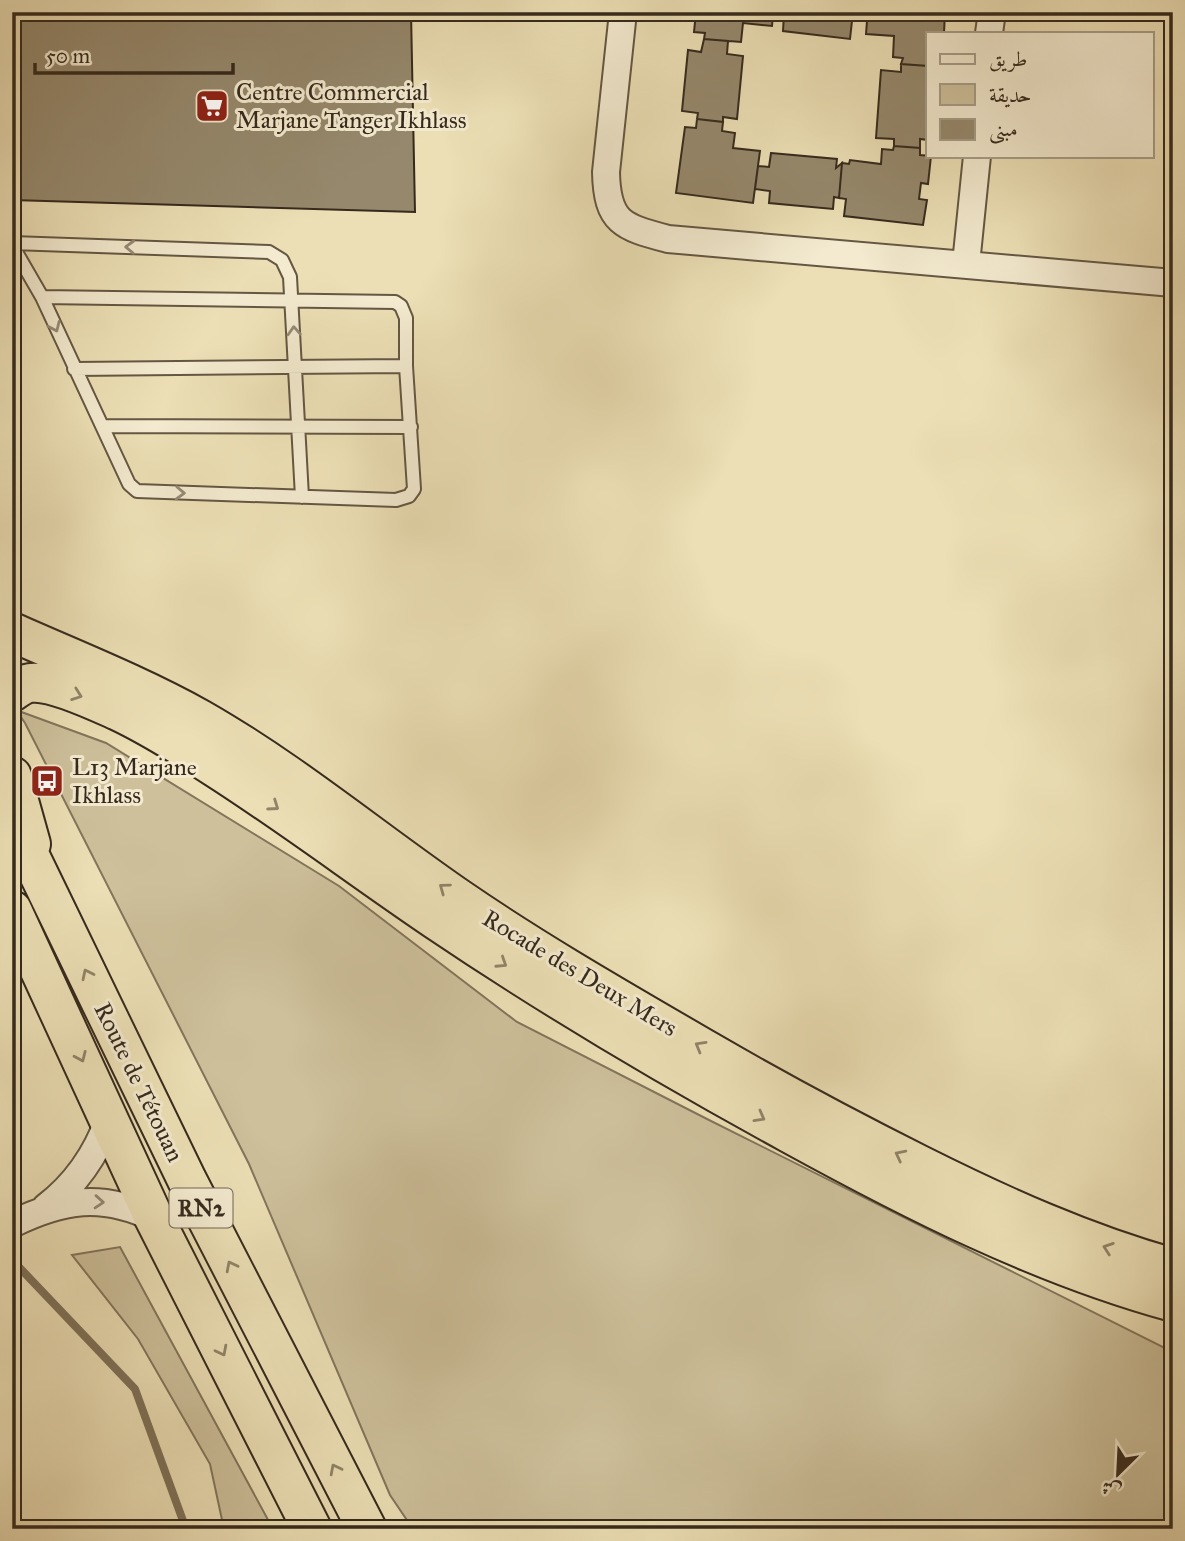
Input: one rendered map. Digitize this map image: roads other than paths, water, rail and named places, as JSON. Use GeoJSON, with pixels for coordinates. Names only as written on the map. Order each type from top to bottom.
{"type":"FeatureCollection","features":[{"type":"Feature","properties":{"kind":"highway","name":"Rocade des Deux Mers"},"geometry":{"type":"LineString","coordinates":[[12,632],[138,687],[199,719],[264,758],[458,898],[580,976],[852,1131],[1016,1212],[1097,1244],[1173,1268]]}},
{"type":"Feature","properties":{"kind":"highway","name":"Rocade des Deux Mers"},"geometry":{"type":"LineString","coordinates":[[12,692],[20,686],[33,683],[48,685],[120,712],[247,788],[434,919],[562,1003],[687,1077],[836,1159],[977,1228],[1088,1275],[1173,1302]]}},
{"type":"Feature","properties":{"kind":"highway"},"geometry":{"type":"LineString","coordinates":[[12,776],[42,883]]}},
{"type":"Feature","properties":{"kind":"highway","name":"Route de Tétouan"},"geometry":{"type":"LineString","coordinates":[[12,819],[187,1181],[367,1529]]}},
{"type":"Feature","properties":{"kind":"highway","name":"Route de Tétouan"},"geometry":{"type":"LineString","coordinates":[[12,910],[154,1217],[312,1529]]}},
{"type":"Feature","properties":{"kind":"highway"},"geometry":{"type":"LineString","coordinates":[[12,925],[52,995]]}},
{"type":"Feature","properties":{"kind":"street"},"geometry":{"type":"LineString","coordinates":[[623,12],[606,191],[613,210],[624,225],[668,239],[1173,283]]}},
{"type":"Feature","properties":{"kind":"street"},"geometry":{"type":"LineString","coordinates":[[989,32],[992,12]]}},
{"type":"Feature","properties":{"kind":"street"},"geometry":{"type":"LineString","coordinates":[[966,264],[977,158]]}},
{"type":"Feature","properties":{"kind":"street"},"geometry":{"type":"LineString","coordinates":[[25,1218],[67,1189],[88,1164],[109,1119]]}},
{"type":"Feature","properties":{"kind":"street"},"geometry":{"type":"LineString","coordinates":[[25,1218],[74,1202],[107,1202],[154,1217]]}},
{"type":"Feature","properties":{"kind":"lane"},"geometry":{"type":"LineString","coordinates":[[12,244],[42,297],[129,484],[137,491],[396,499],[409,496],[414,489],[406,318],[401,306],[395,302],[42,297]]}},
{"type":"Feature","properties":{"kind":"lane"},"geometry":{"type":"LineString","coordinates":[[12,244],[269,252],[282,260],[288,269],[292,302],[302,497]]}},
{"type":"Feature","properties":{"kind":"lane"},"geometry":{"type":"LineString","coordinates":[[74,369],[407,366]]}},
{"type":"Feature","properties":{"kind":"lane"},"geometry":{"type":"LineString","coordinates":[[102,426],[411,427]]}},
{"type":"Feature","properties":{"kind":"waterway"},"geometry":{"type":"LineString","coordinates":[[12,1246],[17,1265],[135,1389],[186,1529]]}},
{"type":"Feature","properties":{"kind":"place","name":"Centre Commercial Marjane Tanger Ikhlass"},"geometry":{"type":"Point","coordinates":[212,106]}},
{"type":"Feature","properties":{"kind":"place","name":"L13 Marjane Ikhlass"},"geometry":{"type":"Point","coordinates":[47,781]}}]}
